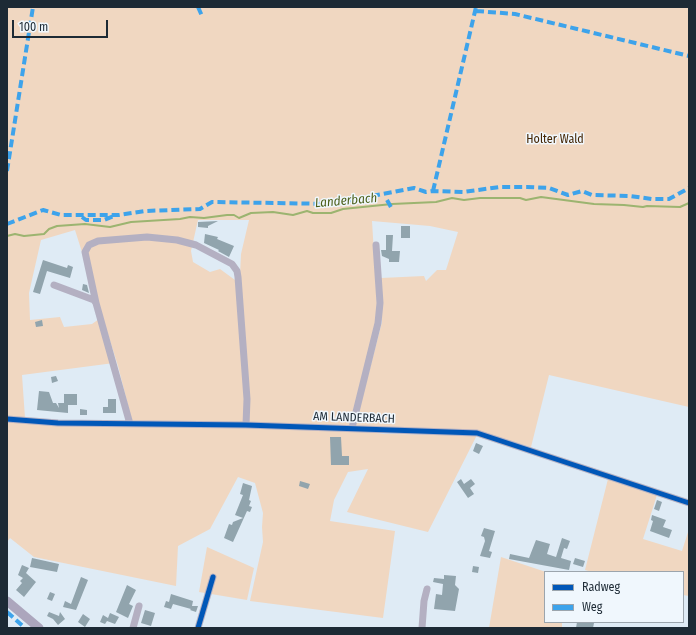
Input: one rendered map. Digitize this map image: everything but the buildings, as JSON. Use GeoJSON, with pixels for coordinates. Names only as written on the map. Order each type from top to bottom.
{"type":"FeatureCollection","features":[{"type":"Feature","properties":{"kind":"main road"},"geometry":{"type":"LineString","coordinates":[[8,605],[39,628]]}},
{"type":"Feature","properties":{"kind":"street"},"geometry":{"type":"LineString","coordinates":[[130,424],[116,367],[96,303],[86,252],[89,246],[98,241],[147,237],[177,240],[196,245],[232,264],[237,271],[247,399],[246,425]]}},
{"type":"Feature","properties":{"kind":"street"},"geometry":{"type":"LineString","coordinates":[[352,428],[378,323],[380,303],[376,245]]}},
{"type":"Feature","properties":{"kind":"street"},"geometry":{"type":"LineString","coordinates":[[54,285],[94,300],[96,303]]}},
{"type":"Feature","properties":{"kind":"street","name":"AM LANDERBACH"},"geometry":{"type":"LineString","coordinates":[[7,419],[58,423],[246,425],[477,433],[689,503]]}},
{"type":"Feature","properties":{"kind":"street"},"geometry":{"type":"LineString","coordinates":[[198,628],[213,577]]}},
{"type":"Feature","properties":{"kind":"street"},"geometry":{"type":"LineString","coordinates":[[422,628],[424,600],[427,589]]}},
{"type":"Feature","properties":{"kind":"street"},"geometry":{"type":"LineString","coordinates":[[133,628],[139,606]]}},
{"type":"Feature","properties":{"kind":"green space","name":"Holter Wald"},"geometry":{"type":"Polygon","coordinates":[[[7,7],[689,7],[689,407],[549,375],[531,447],[477,431],[355,426],[382,322],[381,278],[424,276],[426,281],[437,270],[446,270],[458,232],[430,226],[372,221],[377,303],[376,322],[352,426],[132,421],[118,366],[75,230],[41,240],[29,293],[30,320],[60,317],[64,327],[92,324],[99,319],[114,363],[22,375],[25,418],[7,416],[7,7]],[[198,220],[191,251],[193,262],[210,272],[220,269],[235,280],[240,275],[241,254],[249,220],[198,220]]]}},
{"type":"Feature","properties":{"kind":"green space"},"geometry":{"type":"Polygon","coordinates":[[[7,422],[352,430],[384,434],[477,435],[428,532],[347,512],[368,469],[348,472],[334,500],[330,521],[395,531],[383,618],[250,601],[263,542],[263,513],[255,483],[238,477],[210,529],[178,546],[176,586],[34,557],[10,538],[7,542],[7,422]]]}},
{"type":"Feature","properties":{"kind":"green space"},"geometry":{"type":"Polygon","coordinates":[[[608,479],[657,495],[643,539],[682,551],[689,529],[689,596],[684,595],[684,571],[585,570],[608,479]]]}},
{"type":"Feature","properties":{"kind":"green space"},"geometry":{"type":"Polygon","coordinates":[[[207,547],[254,568],[247,600],[199,592],[207,547]]]}},
{"type":"Feature","properties":{"kind":"green space"},"geometry":{"type":"Polygon","coordinates":[[[501,557],[544,571],[544,623],[562,623],[562,628],[489,628],[501,557]]]}},
{"type":"Feature","properties":{"kind":"waterway","name":"Landerbach"},"geometry":{"type":"LineString","coordinates":[[7,236],[15,234],[24,236],[44,234],[49,229],[57,226],[85,224],[110,227],[131,222],[190,217],[204,218],[234,215],[239,218],[251,213],[273,212],[293,215],[307,211],[313,213],[331,213],[343,209],[392,204],[436,202],[452,198],[464,200],[480,198],[520,198],[526,200],[541,197],[594,204],[643,207],[680,207],[689,203]]}},
{"type":"Feature","properties":{"kind":"marked path"},"geometry":{"type":"LineString","coordinates":[[7,171],[33,7]]}},
{"type":"Feature","properties":{"kind":"marked path"},"geometry":{"type":"LineString","coordinates":[[198,7],[202,16]]}},
{"type":"Feature","properties":{"kind":"marked path"},"geometry":{"type":"LineString","coordinates":[[433,191],[476,7]]}},
{"type":"Feature","properties":{"kind":"marked path"},"geometry":{"type":"LineString","coordinates":[[476,11],[515,14],[689,56]]}},
{"type":"Feature","properties":{"kind":"marked path"},"geometry":{"type":"LineString","coordinates":[[7,224],[43,210],[61,215],[119,215],[145,211],[200,209],[212,202],[335,204],[356,199],[362,200],[372,196],[414,188],[426,192],[463,192],[500,187],[549,188],[568,195],[582,191],[592,195],[630,196],[652,199],[669,199],[689,188]]}},
{"type":"Feature","properties":{"kind":"marked path"},"geometry":{"type":"LineString","coordinates":[[387,200],[392,209]]}},
{"type":"Feature","properties":{"kind":"marked path"},"geometry":{"type":"LineString","coordinates":[[82,217],[86,220],[104,220],[114,216]]}},
{"type":"Feature","properties":{"kind":"marked path"},"geometry":{"type":"LineString","coordinates":[[7,612],[25,628]]}},
{"type":"Feature","properties":{"kind":"cycle path"},"geometry":{"type":"LineString","coordinates":[[7,419],[58,423],[246,425],[477,433],[689,503]]}},
{"type":"Feature","properties":{"kind":"cycle path"},"geometry":{"type":"LineString","coordinates":[[198,628],[213,577]]}}]}
